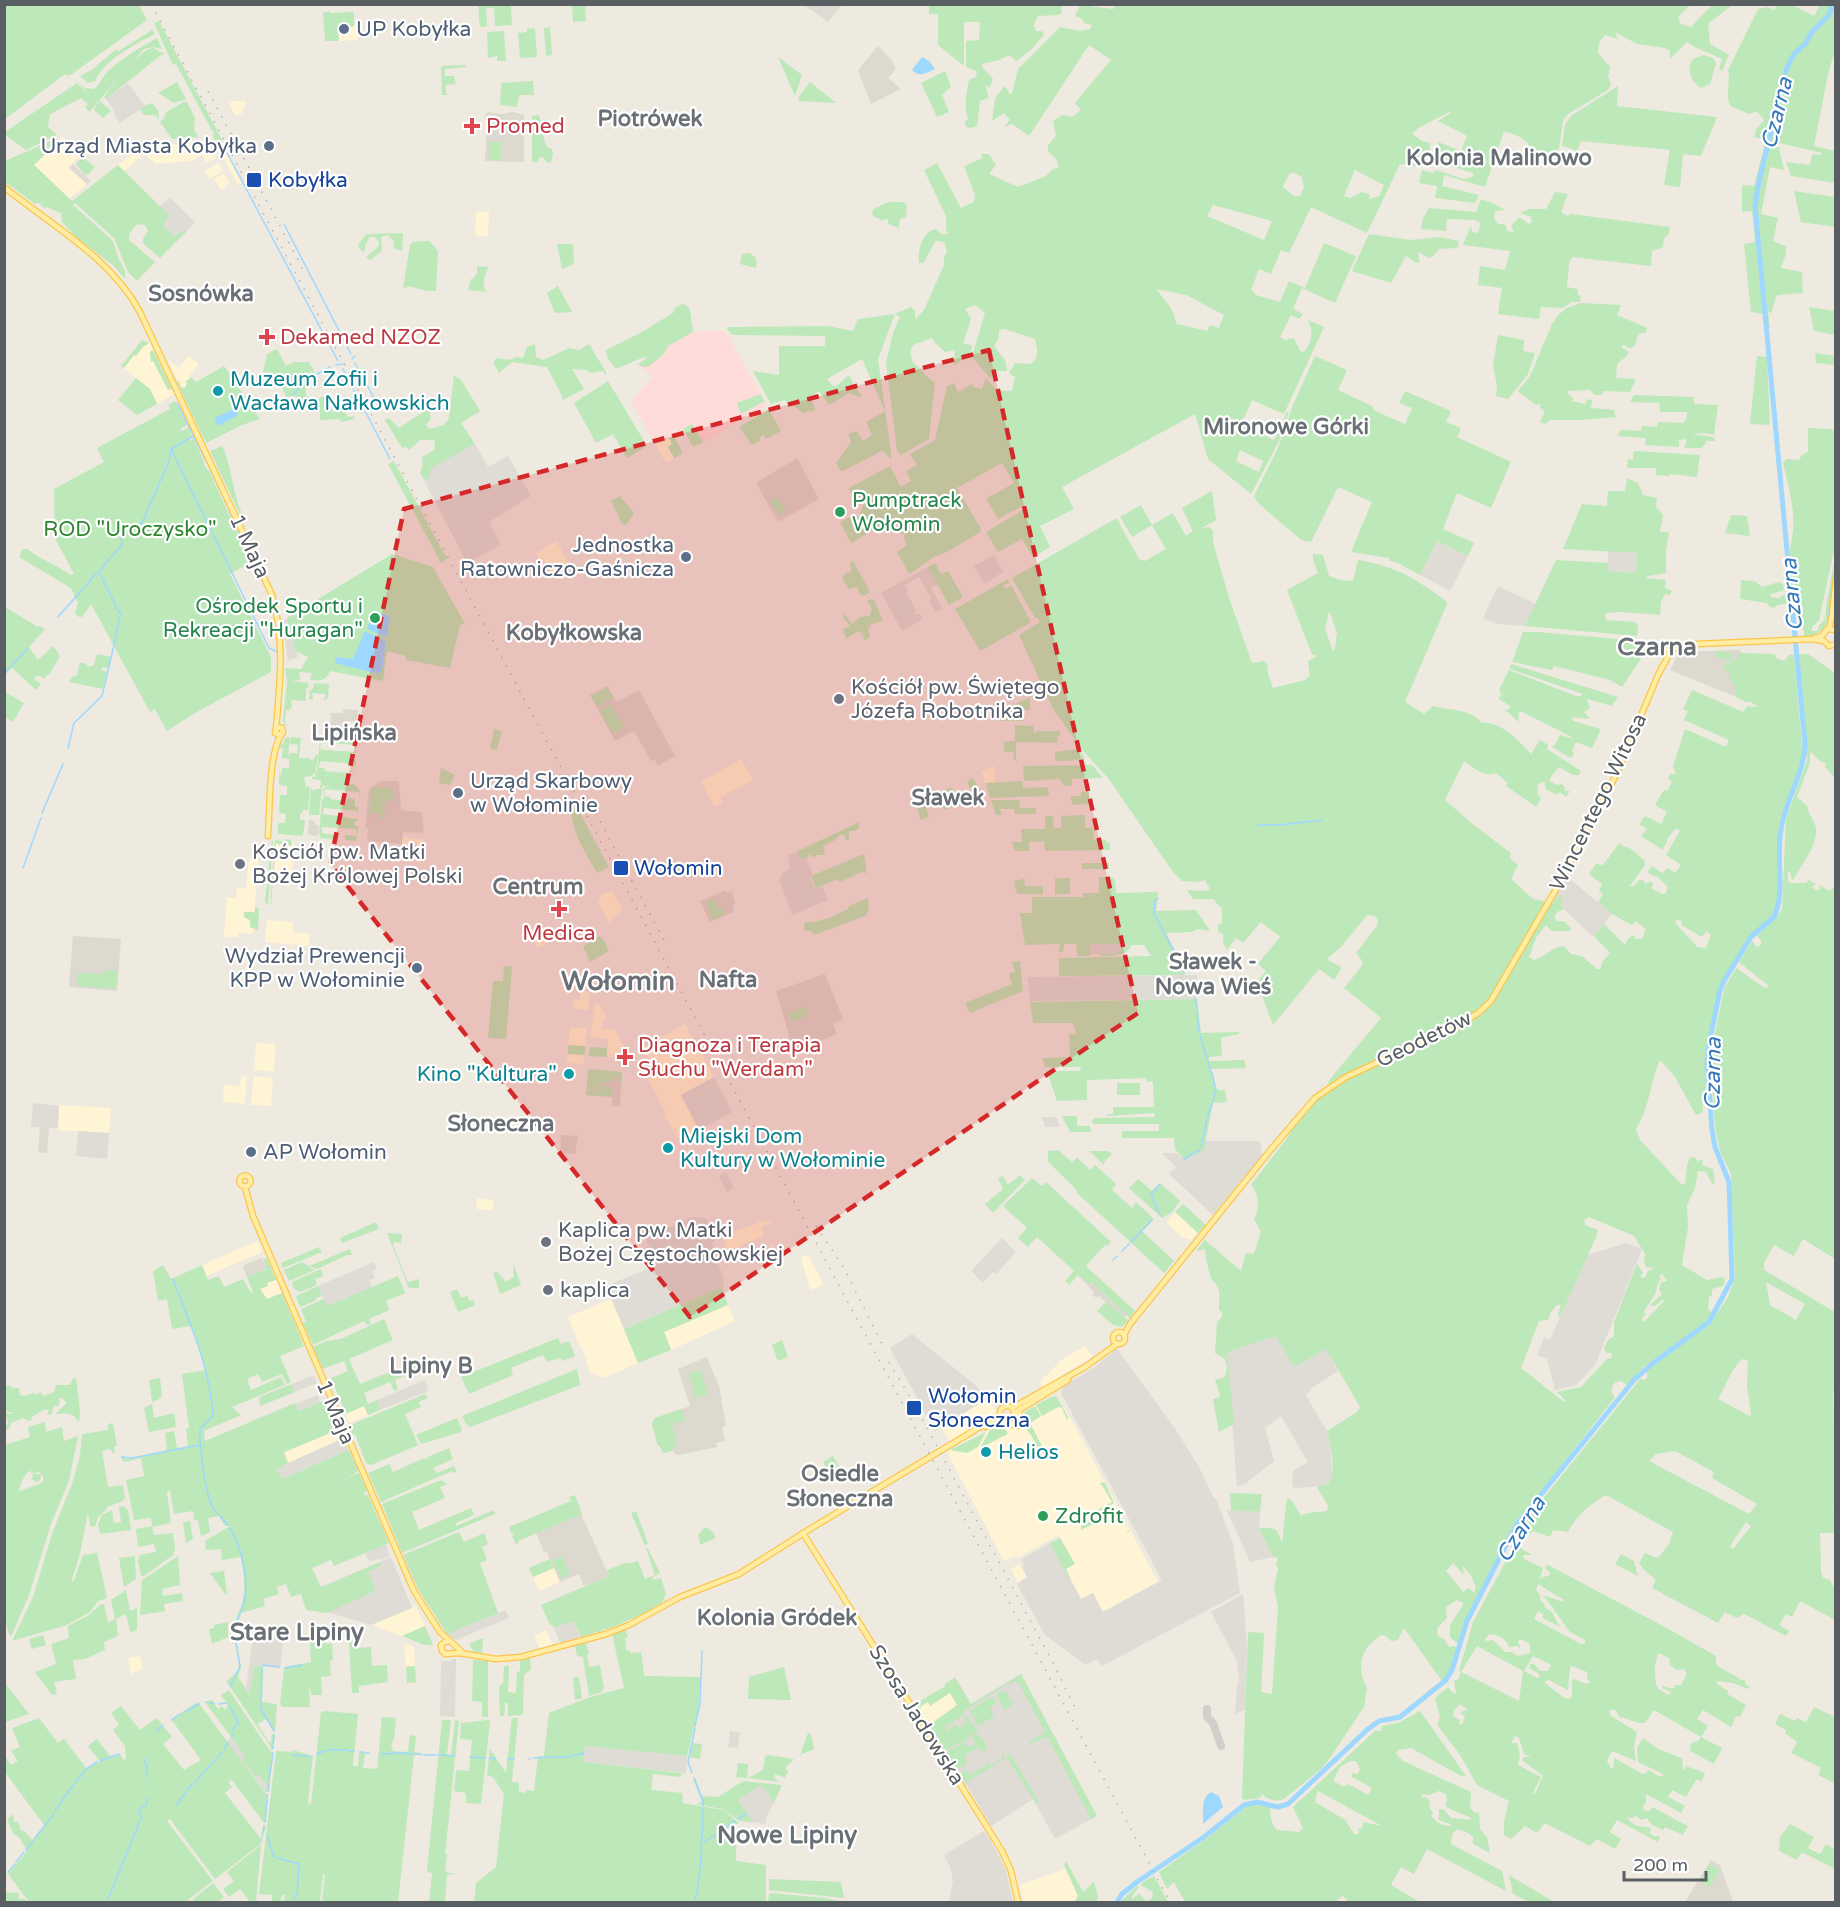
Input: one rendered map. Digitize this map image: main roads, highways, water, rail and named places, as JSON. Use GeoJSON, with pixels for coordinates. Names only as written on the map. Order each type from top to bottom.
{"type":"FeatureCollection","features":[{"type":"Feature","properties":{"kind":"main road","name":"1 Maja"},"geometry":{"type":"LineString","coordinates":[[4,187],[106,267],[120,282],[140,312],[272,595],[278,618],[281,650],[268,836]]}},
{"type":"Feature","properties":{"kind":"main road"},"geometry":{"type":"LineString","coordinates":[[1836,579],[1833,629],[1823,638],[1829,645],[1836,644]]}},
{"type":"Feature","properties":{"kind":"main road","name":"Wincentego Witosa"},"geometry":{"type":"LineString","coordinates":[[1540,917],[1620,768],[1658,675],[1670,653],[1668,649],[1670,645],[1677,648],[1696,644],[1823,638]]}},
{"type":"Feature","properties":{"kind":"main road","name":"1 Maja"},"geometry":{"type":"LineString","coordinates":[[273,761],[276,743],[283,731],[277,730]]}},
{"type":"Feature","properties":{"kind":"main road","name":"Geodetów"},"geometry":{"type":"LineString","coordinates":[[1122,1333],[1306,1108],[1329,1087],[1346,1077],[1462,1023],[1478,1013],[1498,990],[1540,917]]}},
{"type":"Feature","properties":{"kind":"main road","name":"1 Maja"},"geometry":{"type":"LineString","coordinates":[[245,1187],[256,1225],[414,1592],[440,1632],[449,1641]]}},
{"type":"Feature","properties":{"kind":"main road"},"geometry":{"type":"LineString","coordinates":[[988,1426],[1001,1416],[1004,1407],[1013,1410],[1020,1409],[1062,1384],[1115,1342],[1124,1342],[1122,1333],[1114,1334],[1115,1342]]}},
{"type":"Feature","properties":{"kind":"main road"},"geometry":{"type":"LineString","coordinates":[[467,1655],[449,1641],[442,1644],[443,1652],[447,1654],[496,1659],[521,1657],[615,1631],[638,1621],[680,1597],[736,1575],[1001,1416],[1010,1419],[1013,1410],[1085,1367]]}},
{"type":"Feature","properties":{"kind":"main road"},"geometry":{"type":"LineString","coordinates":[[970,1434],[1002,1423],[1019,1425],[1020,1409]]}},
{"type":"Feature","properties":{"kind":"main road","name":"Szosa Jadowska"},"geometry":{"type":"LineString","coordinates":[[803,1533],[1002,1851],[1011,1871],[1018,1902]]}},
{"type":"Feature","properties":{"kind":"main road","name":"1 Maja"},"geometry":{"type":"LineString","coordinates":[[440,1632],[442,1644]]}},
{"type":"Feature","properties":{"kind":"main road"},"geometry":{"type":"LineString","coordinates":[[452,1653],[454,1646]]}},
{"type":"Feature","properties":{"kind":"water"},"geometry":{"type":"Polygon","coordinates":[[[922,57],[929,61],[935,69],[920,74],[912,70],[922,57]]]}},
{"type":"Feature","properties":{"kind":"water"},"geometry":{"type":"Polygon","coordinates":[[[236,408],[238,415],[218,426],[215,421],[216,417],[236,408]]]}},
{"type":"Feature","properties":{"kind":"water"},"geometry":{"type":"Polygon","coordinates":[[[383,614],[390,616],[385,637],[367,627],[373,617],[383,614]]]}},
{"type":"Feature","properties":{"kind":"water"},"geometry":{"type":"Polygon","coordinates":[[[365,631],[386,641],[382,671],[378,674],[335,663],[336,657],[353,659],[365,631]]]}},
{"type":"Feature","properties":{"kind":"water"},"geometry":{"type":"Polygon","coordinates":[[[1211,1792],[1219,1796],[1223,1807],[1203,1824],[1205,1798],[1211,1792]]]}},
{"type":"Feature","properties":{"kind":"waterway","name":"Czarna"},"geometry":{"type":"LineString","coordinates":[[1117,1902],[1122,1894],[1137,1882],[1204,1837],[1244,1805],[1257,1802],[1278,1807],[1288,1804],[1368,1729],[1379,1721],[1400,1717],[1446,1680],[1452,1670],[1467,1621],[1517,1524],[1634,1380],[1709,1322],[1732,1279],[1729,1182],[1715,1147],[1712,1130],[1708,1050],[1720,990],[1724,981],[1751,937],[1774,917],[1777,909],[1780,890],[1781,830],[1801,766],[1805,744],[1755,206],[1786,70],[1794,54],[1829,15],[1832,6],[1836,8]]}},
{"type":"Feature","properties":{"kind":"waterway"},"geometry":{"type":"LineString","coordinates":[[226,151],[338,361]]}},
{"type":"Feature","properties":{"kind":"waterway"},"geometry":{"type":"LineString","coordinates":[[284,224],[351,354]]}},
{"type":"Feature","properties":{"kind":"waterway"},"geometry":{"type":"LineString","coordinates":[[352,359],[355,356]]}},
{"type":"Feature","properties":{"kind":"waterway"},"geometry":{"type":"LineString","coordinates":[[355,363],[375,400]]}},
{"type":"Feature","properties":{"kind":"waterway"},"geometry":{"type":"LineString","coordinates":[[336,365],[343,364]]}},
{"type":"Feature","properties":{"kind":"waterway"},"geometry":{"type":"LineString","coordinates":[[293,395],[306,380],[330,367]]}},
{"type":"Feature","properties":{"kind":"waterway"},"geometry":{"type":"LineString","coordinates":[[343,369],[390,459]]}},
{"type":"Feature","properties":{"kind":"waterway"},"geometry":{"type":"LineString","coordinates":[[177,403],[207,463]]}},
{"type":"Feature","properties":{"kind":"waterway"},"geometry":{"type":"LineString","coordinates":[[111,557],[122,545],[121,536],[142,523],[169,461],[171,449],[192,437],[195,438]]}},
{"type":"Feature","properties":{"kind":"waterway"},"geometry":{"type":"LineString","coordinates":[[172,451],[269,648],[277,652]]}},
{"type":"Feature","properties":{"kind":"waterway"},"geometry":{"type":"LineString","coordinates":[[210,469],[227,505]]}},
{"type":"Feature","properties":{"kind":"waterway"},"geometry":{"type":"LineString","coordinates":[[229,510],[251,558]]}},
{"type":"Feature","properties":{"kind":"waterway"},"geometry":{"type":"LineString","coordinates":[[99,572],[109,559]]}},
{"type":"Feature","properties":{"kind":"waterway"},"geometry":{"type":"LineString","coordinates":[[1828,620],[1836,561]]}},
{"type":"Feature","properties":{"kind":"waterway"},"geometry":{"type":"LineString","coordinates":[[58,617],[97,573]]}},
{"type":"Feature","properties":{"kind":"waterway"},"geometry":{"type":"LineString","coordinates":[[100,574],[115,604]]}},
{"type":"Feature","properties":{"kind":"waterway"},"geometry":{"type":"LineString","coordinates":[[115,605],[121,615]]}},
{"type":"Feature","properties":{"kind":"waterway"},"geometry":{"type":"LineString","coordinates":[[115,639],[120,617]]}},
{"type":"Feature","properties":{"kind":"waterway"},"geometry":{"type":"LineString","coordinates":[[68,748],[74,723],[102,696],[115,641]]}},
{"type":"Feature","properties":{"kind":"waterway"},"geometry":{"type":"LineString","coordinates":[[4,674],[28,648]]}},
{"type":"Feature","properties":{"kind":"waterway"},"geometry":{"type":"LineString","coordinates":[[42,813],[63,764]]}},
{"type":"Feature","properties":{"kind":"waterway"},"geometry":{"type":"LineString","coordinates":[[23,868],[41,818]]}},
{"type":"Feature","properties":{"kind":"waterway"},"geometry":{"type":"LineString","coordinates":[[1258,825],[1322,820]]}},
{"type":"Feature","properties":{"kind":"waterway"},"geometry":{"type":"LineString","coordinates":[[1158,898],[1155,901],[1154,914],[1180,963]]}},
{"type":"Feature","properties":{"kind":"waterway"},"geometry":{"type":"LineString","coordinates":[[1183,969],[1184,974]]}},
{"type":"Feature","properties":{"kind":"waterway"},"geometry":{"type":"LineString","coordinates":[[1196,999],[1197,1007]]}},
{"type":"Feature","properties":{"kind":"waterway"},"geometry":{"type":"LineString","coordinates":[[1197,1010],[1199,1032]]}},
{"type":"Feature","properties":{"kind":"waterway"},"geometry":{"type":"LineString","coordinates":[[1200,1036],[1207,1059]]}},
{"type":"Feature","properties":{"kind":"waterway"},"geometry":{"type":"LineString","coordinates":[[1208,1062],[1211,1072]]}},
{"type":"Feature","properties":{"kind":"waterway"},"geometry":{"type":"LineString","coordinates":[[1212,1073],[1215,1086]]}},
{"type":"Feature","properties":{"kind":"waterway"},"geometry":{"type":"LineString","coordinates":[[1213,1100],[1216,1089]]}},
{"type":"Feature","properties":{"kind":"waterway"},"geometry":{"type":"LineString","coordinates":[[1208,1116],[1212,1103]]}},
{"type":"Feature","properties":{"kind":"waterway"},"geometry":{"type":"LineString","coordinates":[[1201,1148],[1207,1119]]}},
{"type":"Feature","properties":{"kind":"waterway"},"geometry":{"type":"LineString","coordinates":[[1184,1159],[1199,1150]]}},
{"type":"Feature","properties":{"kind":"waterway"},"geometry":{"type":"LineString","coordinates":[[1159,1213],[1151,1194],[1160,1184]]}},
{"type":"Feature","properties":{"kind":"waterway"},"geometry":{"type":"LineString","coordinates":[[1131,1242],[1152,1220]]}},
{"type":"Feature","properties":{"kind":"waterway"},"geometry":{"type":"LineString","coordinates":[[1122,1251],[1129,1244]]}},
{"type":"Feature","properties":{"kind":"waterway"},"geometry":{"type":"LineString","coordinates":[[1113,1260],[1117,1256]]}},
{"type":"Feature","properties":{"kind":"waterway"},"geometry":{"type":"LineString","coordinates":[[173,1279],[204,1363],[211,1398],[213,1416],[200,1429],[207,1490],[212,1506],[228,1525]]}},
{"type":"Feature","properties":{"kind":"waterway"},"geometry":{"type":"LineString","coordinates":[[122,1457],[132,1458],[200,1445]]}},
{"type":"Feature","properties":{"kind":"waterway"},"geometry":{"type":"LineString","coordinates":[[230,1528],[241,1554],[246,1583],[244,1602],[234,1634]]}},
{"type":"Feature","properties":{"kind":"waterway"},"geometry":{"type":"LineString","coordinates":[[230,1686],[240,1667],[236,1642]]}},
{"type":"Feature","properties":{"kind":"waterway"},"geometry":{"type":"LineString","coordinates":[[695,1726],[700,1704],[702,1651]]}},
{"type":"Feature","properties":{"kind":"waterway"},"geometry":{"type":"LineString","coordinates":[[263,1665],[280,1667]]}},
{"type":"Feature","properties":{"kind":"waterway"},"geometry":{"type":"LineString","coordinates":[[285,1668],[302,1665]]}},
{"type":"Feature","properties":{"kind":"waterway"},"geometry":{"type":"LineString","coordinates":[[262,1667],[261,1709],[274,1731]]}},
{"type":"Feature","properties":{"kind":"waterway"},"geometry":{"type":"LineString","coordinates":[[219,1704],[226,1703]]}},
{"type":"Feature","properties":{"kind":"waterway"},"geometry":{"type":"LineString","coordinates":[[184,1712],[199,1704]]}},
{"type":"Feature","properties":{"kind":"waterway"},"geometry":{"type":"LineString","coordinates":[[229,1705],[239,1724]]}},
{"type":"Feature","properties":{"kind":"waterway"},"geometry":{"type":"LineString","coordinates":[[172,1720],[180,1714]]}},
{"type":"Feature","properties":{"kind":"waterway"},"geometry":{"type":"LineString","coordinates":[[156,1731],[163,1725]]}},
{"type":"Feature","properties":{"kind":"waterway"},"geometry":{"type":"LineString","coordinates":[[232,1730],[237,1725]]}},
{"type":"Feature","properties":{"kind":"waterway"},"geometry":{"type":"LineString","coordinates":[[692,1773],[688,1762],[695,1728]]}},
{"type":"Feature","properties":{"kind":"waterway"},"geometry":{"type":"LineString","coordinates":[[273,1744],[274,1735]]}},
{"type":"Feature","properties":{"kind":"waterway"},"geometry":{"type":"LineString","coordinates":[[224,1750],[228,1743]]}},
{"type":"Feature","properties":{"kind":"waterway"},"geometry":{"type":"LineString","coordinates":[[317,1754],[327,1750]]}},
{"type":"Feature","properties":{"kind":"waterway"},"geometry":{"type":"LineString","coordinates":[[329,1750],[347,1750]]}},
{"type":"Feature","properties":{"kind":"waterway"},"geometry":{"type":"LineString","coordinates":[[349,1751],[354,1751]]}},
{"type":"Feature","properties":{"kind":"waterway"},"geometry":{"type":"LineString","coordinates":[[217,1758],[222,1753]]}},
{"type":"Feature","properties":{"kind":"waterway"},"geometry":{"type":"LineString","coordinates":[[269,1781],[273,1753]]}},
{"type":"Feature","properties":{"kind":"waterway"},"geometry":{"type":"LineString","coordinates":[[381,1754],[400,1753]]}},
{"type":"Feature","properties":{"kind":"waterway"},"geometry":{"type":"LineString","coordinates":[[401,1753],[412,1754]]}},
{"type":"Feature","properties":{"kind":"waterway"},"geometry":{"type":"LineString","coordinates":[[572,1756],[584,1753]]}},
{"type":"Feature","properties":{"kind":"waterway"},"geometry":{"type":"LineString","coordinates":[[100,1761],[119,1754]]}},
{"type":"Feature","properties":{"kind":"waterway"},"geometry":{"type":"LineString","coordinates":[[414,1754],[419,1754]]}},
{"type":"Feature","properties":{"kind":"waterway"},"geometry":{"type":"LineString","coordinates":[[293,1755],[304,1756]]}},
{"type":"Feature","properties":{"kind":"waterway"},"geometry":{"type":"LineString","coordinates":[[424,1755],[437,1755]]}},
{"type":"Feature","properties":{"kind":"waterway"},"geometry":{"type":"LineString","coordinates":[[439,1755],[455,1756]]}},
{"type":"Feature","properties":{"kind":"waterway"},"geometry":{"type":"LineString","coordinates":[[305,1756],[309,1757]]}},
{"type":"Feature","properties":{"kind":"waterway"},"geometry":{"type":"LineString","coordinates":[[470,1757],[485,1758]]}},
{"type":"Feature","properties":{"kind":"waterway"},"geometry":{"type":"LineString","coordinates":[[534,1758],[550,1757]]}},
{"type":"Feature","properties":{"kind":"waterway"},"geometry":{"type":"LineString","coordinates":[[552,1757],[570,1757]]}},
{"type":"Feature","properties":{"kind":"waterway"},"geometry":{"type":"LineString","coordinates":[[489,1758],[495,1759]]}},
{"type":"Feature","properties":{"kind":"waterway"},"geometry":{"type":"LineString","coordinates":[[144,1759],[147,1776]]}},
{"type":"Feature","properties":{"kind":"waterway"},"geometry":{"type":"LineString","coordinates":[[508,1759],[514,1759]]}},
{"type":"Feature","properties":{"kind":"waterway"},"geometry":{"type":"LineString","coordinates":[[195,1782],[215,1760]]}},
{"type":"Feature","properties":{"kind":"waterway"},"geometry":{"type":"LineString","coordinates":[[75,1783],[86,1769],[97,1762]]}},
{"type":"Feature","properties":{"kind":"waterway"},"geometry":{"type":"LineString","coordinates":[[694,1778],[703,1806]]}},
{"type":"Feature","properties":{"kind":"waterway"},"geometry":{"type":"LineString","coordinates":[[186,1791],[193,1784]]}},
{"type":"Feature","properties":{"kind":"waterway"},"geometry":{"type":"LineString","coordinates":[[268,1791],[269,1784]]}},
{"type":"Feature","properties":{"kind":"waterway"},"geometry":{"type":"LineString","coordinates":[[55,1811],[73,1785]]}},
{"type":"Feature","properties":{"kind":"waterway"},"geometry":{"type":"LineString","coordinates":[[177,1805],[185,1793]]}},
{"type":"Feature","properties":{"kind":"waterway"},"geometry":{"type":"LineString","coordinates":[[140,1821],[142,1817],[138,1810],[147,1804],[147,1798]]}},
{"type":"Feature","properties":{"kind":"waterway"},"geometry":{"type":"LineString","coordinates":[[265,1822],[267,1800]]}},
{"type":"Feature","properties":{"kind":"waterway"},"geometry":{"type":"LineString","coordinates":[[703,1809],[703,1818]]}},
{"type":"Feature","properties":{"kind":"waterway"},"geometry":{"type":"LineString","coordinates":[[35,1838],[54,1814]]}},
{"type":"Feature","properties":{"kind":"waterway"},"geometry":{"type":"LineString","coordinates":[[738,1819],[746,1814]]}},
{"type":"Feature","properties":{"kind":"waterway"},"geometry":{"type":"LineString","coordinates":[[700,1870],[703,1820]]}},
{"type":"Feature","properties":{"kind":"waterway"},"geometry":{"type":"LineString","coordinates":[[704,1842],[735,1821]]}},
{"type":"Feature","properties":{"kind":"waterway"},"geometry":{"type":"LineString","coordinates":[[107,1902],[139,1823]]}},
{"type":"Feature","properties":{"kind":"waterway"},"geometry":{"type":"LineString","coordinates":[[263,1833],[264,1826]]}},
{"type":"Feature","properties":{"kind":"waterway"},"geometry":{"type":"LineString","coordinates":[[267,1836],[274,1857],[299,1864],[297,1894],[294,1902]]}},
{"type":"Feature","properties":{"kind":"waterway"},"geometry":{"type":"LineString","coordinates":[[26,1850],[33,1841]]}},
{"type":"Feature","properties":{"kind":"waterway"},"geometry":{"type":"LineString","coordinates":[[16,1862],[24,1852]]}},
{"type":"Feature","properties":{"kind":"waterway"},"geometry":{"type":"LineString","coordinates":[[8,1872],[15,1864]]}},
{"type":"Feature","properties":{"kind":"waterway"},"geometry":{"type":"LineString","coordinates":[[698,1883],[700,1872]]}},
{"type":"Feature","properties":{"kind":"waterway"},"geometry":{"type":"LineString","coordinates":[[697,1890],[698,1885]]}},
{"type":"Feature","properties":{"kind":"waterway"},"geometry":{"type":"LineString","coordinates":[[694,1902],[697,1892]]}},
{"type":"Feature","properties":{"kind":"railway"},"geometry":{"type":"LineString","coordinates":[[151,4],[1170,1902]]}},
{"type":"Feature","properties":{"kind":"railway"},"geometry":{"type":"LineString","coordinates":[[208,91],[305,273]]}},
{"type":"Feature","properties":{"kind":"railway"},"geometry":{"type":"LineString","coordinates":[[582,788],[666,944]]}},
{"type":"Feature","properties":{"kind":"railway"},"geometry":{"type":"LineString","coordinates":[[816,1226],[844,1268],[883,1346]]}},
{"type":"Feature","properties":{"kind":"railway"},"geometry":{"type":"LineString","coordinates":[[889,1362],[916,1407],[1075,1708]]}},
{"type":"Feature","properties":{"kind":"place","name":"UP Kobyłka"},"geometry":{"type":"Point","coordinates":[344,29]}},
{"type":"Feature","properties":{"kind":"place","name":"Promed"},"geometry":{"type":"Point","coordinates":[472,126]}},
{"type":"Feature","properties":{"kind":"place","name":"Urząd Miasta Kobyłka"},"geometry":{"type":"Point","coordinates":[269,146]}},
{"type":"Feature","properties":{"kind":"place","name":"Kobyłka"},"geometry":{"type":"Point","coordinates":[254,180]}},
{"type":"Feature","properties":{"kind":"place","name":"Dekamed NZOZ"},"geometry":{"type":"Point","coordinates":[267,337]}},
{"type":"Feature","properties":{"kind":"place","name":"Muzeum Zofii i Wacława Nałkowskich"},"geometry":{"type":"Point","coordinates":[218,391]}},
{"type":"Feature","properties":{"kind":"place","name":"Pumptrack Wołomin"},"geometry":{"type":"Point","coordinates":[840,512]}},
{"type":"Feature","properties":{"kind":"place","name":"Jednostka Ratowniczo-Gaśnicza"},"geometry":{"type":"Point","coordinates":[686,557]}},
{"type":"Feature","properties":{"kind":"place","name":"Ośrodek Sportu i Rekreacji \"Huragan\""},"geometry":{"type":"Point","coordinates":[375,618]}},
{"type":"Feature","properties":{"kind":"place","name":"Kościół pw. Świętego Józefa Robotnika"},"geometry":{"type":"Point","coordinates":[839,699]}},
{"type":"Feature","properties":{"kind":"place","name":"Urząd Skarbowy w Wołominie"},"geometry":{"type":"Point","coordinates":[458,793]}},
{"type":"Feature","properties":{"kind":"place","name":"Kościół pw. Matki Bożej Królowej Polski"},"geometry":{"type":"Point","coordinates":[240,864]}},
{"type":"Feature","properties":{"kind":"place","name":"Wołomin"},"geometry":{"type":"Point","coordinates":[621,868]}},
{"type":"Feature","properties":{"kind":"place","name":"Medica"},"geometry":{"type":"Point","coordinates":[559,909]}},
{"type":"Feature","properties":{"kind":"place","name":"Wydział Prewencji KPP w Wołominie"},"geometry":{"type":"Point","coordinates":[417,968]}},
{"type":"Feature","properties":{"kind":"place","name":"Diagnoza i Terapia Słuchu \"Werdam\""},"geometry":{"type":"Point","coordinates":[625,1057]}},
{"type":"Feature","properties":{"kind":"place","name":"Kino \"Kultura\""},"geometry":{"type":"Point","coordinates":[569,1074]}},
{"type":"Feature","properties":{"kind":"place","name":"Miejski Dom Kultury w Wołominie"},"geometry":{"type":"Point","coordinates":[668,1148]}},
{"type":"Feature","properties":{"kind":"place","name":"AP Wołomin"},"geometry":{"type":"Point","coordinates":[251,1152]}},
{"type":"Feature","properties":{"kind":"place","name":"Kaplica pw. Matki Bożej Częstochowskiej"},"geometry":{"type":"Point","coordinates":[546,1242]}},
{"type":"Feature","properties":{"kind":"place","name":"kaplica"},"geometry":{"type":"Point","coordinates":[548,1290]}},
{"type":"Feature","properties":{"kind":"place","name":"Wołomin Słoneczna"},"geometry":{"type":"Point","coordinates":[914,1408]}},
{"type":"Feature","properties":{"kind":"place","name":"Helios"},"geometry":{"type":"Point","coordinates":[986,1452]}},
{"type":"Feature","properties":{"kind":"place","name":"Zdrofit"},"geometry":{"type":"Point","coordinates":[1043,1516]}},
{"type":"Feature","properties":{"kind":"district","name":"Piotrówek"},"geometry":{"type":"Point","coordinates":[650,118]}},
{"type":"Feature","properties":{"kind":"district","name":"Kolonia Malinowo"},"geometry":{"type":"Point","coordinates":[1499,157]}},
{"type":"Feature","properties":{"kind":"district","name":"Sosnówka"},"geometry":{"type":"Point","coordinates":[201,293]}},
{"type":"Feature","properties":{"kind":"district","name":"Mironowe Górki"},"geometry":{"type":"Point","coordinates":[1286,426]}},
{"type":"Feature","properties":{"kind":"district","name":"Kobyłkowska"},"geometry":{"type":"Point","coordinates":[574,632]}},
{"type":"Feature","properties":{"kind":"district","name":"Czarna"},"geometry":{"type":"Point","coordinates":[1657,647]}},
{"type":"Feature","properties":{"kind":"district","name":"Lipińska"},"geometry":{"type":"Point","coordinates":[354,732]}},
{"type":"Feature","properties":{"kind":"district","name":"Sławek"},"geometry":{"type":"Point","coordinates":[948,797]}},
{"type":"Feature","properties":{"kind":"district","name":"Centrum"},"geometry":{"type":"Point","coordinates":[538,886]}},
{"type":"Feature","properties":{"kind":"district","name":"Sławek - Nowa Wieś"},"geometry":{"type":"Point","coordinates":[1213,974]}},
{"type":"Feature","properties":{"kind":"district","name":"Nafta"},"geometry":{"type":"Point","coordinates":[728,979]}},
{"type":"Feature","properties":{"kind":"district","name":"Wołomin"},"geometry":{"type":"Point","coordinates":[618,981]}},
{"type":"Feature","properties":{"kind":"district","name":"Słoneczna"},"geometry":{"type":"Point","coordinates":[501,1123]}},
{"type":"Feature","properties":{"kind":"district","name":"Lipiny B"},"geometry":{"type":"Point","coordinates":[431,1365]}},
{"type":"Feature","properties":{"kind":"district","name":"Osiedle Słoneczna"},"geometry":{"type":"Point","coordinates":[840,1486]}},
{"type":"Feature","properties":{"kind":"district","name":"Kolonia Gródek"},"geometry":{"type":"Point","coordinates":[777,1617]}},
{"type":"Feature","properties":{"kind":"district","name":"Stare Lipiny"},"geometry":{"type":"Point","coordinates":[297,1632]}},
{"type":"Feature","properties":{"kind":"district","name":"Nowe Lipiny"},"geometry":{"type":"Point","coordinates":[787,1835]}},
{"type":"Feature","properties":{"kind":"park label","name":"ROD \"Uroczysko\""},"geometry":{"type":"Point","coordinates":[130,529]}}]}
